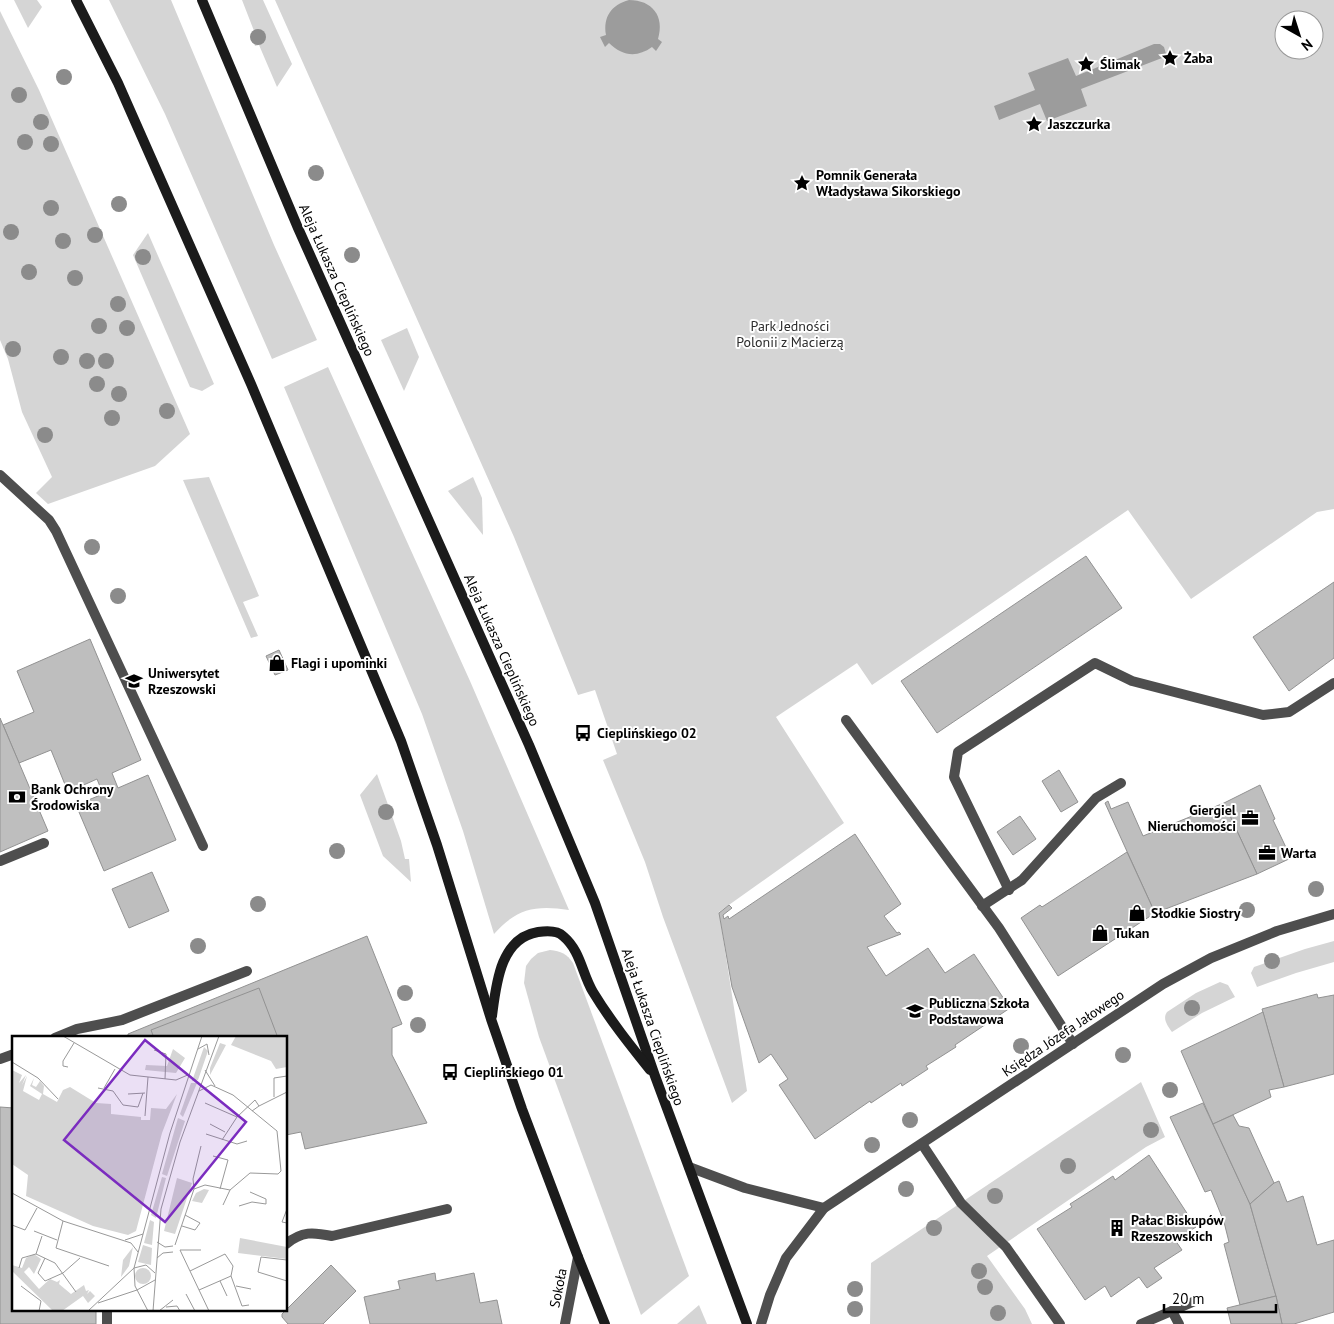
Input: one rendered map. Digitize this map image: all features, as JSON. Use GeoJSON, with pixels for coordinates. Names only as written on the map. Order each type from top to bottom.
{"type":"FeatureCollection","features":[{"type":"Feature","properties":{"kind":"main road"},"geometry":{"type":"LineString","coordinates":[[76,0],[118,83],[251,384],[401,741],[437,845],[522,1109],[605,1324]]}},
{"type":"Feature","properties":{"kind":"main road","name":"Aleja Łukasza Cieplińskiego"},"geometry":{"type":"LineString","coordinates":[[202,0],[298,228],[529,745],[595,903],[655,1076],[747,1324]]}},
{"type":"Feature","properties":{"kind":"main road"},"geometry":{"type":"LineString","coordinates":[[492,1019],[496,979],[510,950],[529,933],[546,930],[562,934],[576,951],[592,990],[618,1031],[655,1076]]}},
{"type":"Feature","properties":{"kind":"street"},"geometry":{"type":"LineString","coordinates":[[0,475],[49,520],[56,531],[203,846]]}},
{"type":"Feature","properties":{"kind":"street"},"geometry":{"type":"LineString","coordinates":[[1009,890],[954,777],[958,752],[1095,663],[1132,681],[1263,715],[1289,712],[1334,683]]}},
{"type":"Feature","properties":{"kind":"street"},"geometry":{"type":"LineString","coordinates":[[846,720],[998,928],[1073,1044]]}},
{"type":"Feature","properties":{"kind":"street"},"geometry":{"type":"LineString","coordinates":[[982,906],[1022,880],[1096,798],[1121,783]]}},
{"type":"Feature","properties":{"kind":"street"},"geometry":{"type":"LineString","coordinates":[[0,861],[44,843]]}},
{"type":"Feature","properties":{"kind":"street","name":"Księdza Józefa Jałowego"},"geometry":{"type":"LineString","coordinates":[[761,1324],[770,1295],[786,1258],[824,1208],[1163,984],[1211,958],[1277,931],[1334,914]]}},
{"type":"Feature","properties":{"kind":"street"},"geometry":{"type":"LineString","coordinates":[[78,1034],[122,1020],[247,971]]}},
{"type":"Feature","properties":{"kind":"street"},"geometry":{"type":"LineString","coordinates":[[0,1059],[12,1055]]}},
{"type":"Feature","properties":{"kind":"street"},"geometry":{"type":"LineString","coordinates":[[922,1144],[961,1203],[1006,1247],[1060,1324]]}},
{"type":"Feature","properties":{"kind":"street"},"geometry":{"type":"LineString","coordinates":[[689,1167],[745,1188],[824,1208]]}},
{"type":"Feature","properties":{"kind":"street"},"geometry":{"type":"LineString","coordinates":[[288,1242],[296,1236],[314,1232],[332,1236],[447,1209]]}},
{"type":"Feature","properties":{"kind":"street","name":"Sokoła"},"geometry":{"type":"LineString","coordinates":[[565,1324],[578,1257]]}},
{"type":"Feature","properties":{"kind":"street"},"geometry":{"type":"LineString","coordinates":[[1141,1324],[1195,1301]]}},
{"type":"Feature","properties":{"kind":"street"},"geometry":{"type":"LineString","coordinates":[[1172,1311],[1179,1324]]}},
{"type":"Feature","properties":{"kind":"green space"},"geometry":{"type":"Polygon","coordinates":[[[14,0],[37,0],[42,7],[28,28],[14,0]]]}},
{"type":"Feature","properties":{"kind":"green space"},"geometry":{"type":"Polygon","coordinates":[[[109,0],[171,0],[274,245],[317,340],[272,359],[165,114],[109,0]]]}},
{"type":"Feature","properties":{"kind":"green space"},"geometry":{"type":"Polygon","coordinates":[[[242,0],[263,0],[292,64],[277,87],[259,45],[255,46],[252,37],[256,36],[242,0]]]}},
{"type":"Feature","properties":{"kind":"green space","name":"Park Jedności Polonii z Macierzą"},"geometry":{"type":"Polygon","coordinates":[[[275,0],[1334,0],[1334,509],[1317,512],[1191,599],[1128,510],[872,685],[857,663],[776,717],[844,823],[719,912],[747,1091],[732,1103],[663,917],[645,862],[603,760],[617,754],[595,690],[578,695],[514,537],[275,0]]]}},
{"type":"Feature","properties":{"kind":"green space"},"geometry":{"type":"Polygon","coordinates":[[[0,11],[39,90],[190,434],[155,466],[48,504],[36,493],[52,477],[22,412],[8,359],[0,340],[0,11]]]}},
{"type":"Feature","properties":{"kind":"green space"},"geometry":{"type":"Polygon","coordinates":[[[148,233],[214,384],[202,391],[190,387],[133,255],[148,233]]]}},
{"type":"Feature","properties":{"kind":"green space"},"geometry":{"type":"Polygon","coordinates":[[[407,328],[419,357],[404,391],[381,340],[407,328]]]}},
{"type":"Feature","properties":{"kind":"green space"},"geometry":{"type":"Polygon","coordinates":[[[328,367],[470,681],[569,910],[547,908],[528,910],[502,925],[494,934],[463,831],[422,714],[284,387],[328,367]]]}},
{"type":"Feature","properties":{"kind":"green space"},"geometry":{"type":"Polygon","coordinates":[[[209,477],[259,596],[243,602],[258,636],[251,638],[183,480],[209,477]]]}},
{"type":"Feature","properties":{"kind":"green space"},"geometry":{"type":"Polygon","coordinates":[[[473,477],[482,498],[483,535],[448,491],[473,477]]]}},
{"type":"Feature","properties":{"kind":"green space"},"geometry":{"type":"Polygon","coordinates":[[[377,774],[401,841],[405,859],[409,859],[411,882],[383,856],[360,795],[377,774]]]}},
{"type":"Feature","properties":{"kind":"green space"},"geometry":{"type":"Polygon","coordinates":[[[1334,941],[1334,962],[1257,987],[1251,973],[1254,967],[1334,941]]]}},
{"type":"Feature","properties":{"kind":"green space"},"geometry":{"type":"Polygon","coordinates":[[[550,950],[563,954],[573,963],[689,1276],[641,1315],[539,1037],[524,983],[526,966],[531,959],[538,953],[550,950]]]}},
{"type":"Feature","properties":{"kind":"green space"},"geometry":{"type":"Polygon","coordinates":[[[1220,982],[1228,985],[1235,997],[1202,1013],[1172,1032],[1165,1020],[1167,1012],[1196,993],[1220,982]]]}},
{"type":"Feature","properties":{"kind":"green space"},"geometry":{"type":"Polygon","coordinates":[[[1141,1082],[1165,1137],[1146,1147],[987,1256],[1025,1309],[1032,1324],[870,1324],[871,1263],[1141,1082]]]}},
{"type":"Feature","properties":{"kind":"green space"},"geometry":{"type":"Polygon","coordinates":[[[699,1305],[707,1324],[677,1324],[699,1305]]]}},
{"type":"Feature","properties":{"kind":"shaded area"},"geometry":{"type":"Polygon","coordinates":[[[629,0],[644,3],[655,11],[660,23],[658,39],[662,42],[656,51],[652,47],[641,53],[630,54],[619,51],[609,43],[605,47],[600,37],[606,35],[607,17],[617,5],[629,0]]]}},
{"type":"Feature","properties":{"kind":"shaded area"},"geometry":{"type":"Polygon","coordinates":[[[1154,44],[1160,44],[1164,47],[1166,54],[1162,58],[1081,89],[1087,106],[1047,121],[1040,104],[999,120],[994,106],[1035,90],[1028,73],[1068,58],[1076,76],[1154,44]]]}},
{"type":"Feature","properties":{"kind":"building"},"geometry":{"type":"Polygon","coordinates":[[[1086,556],[1122,608],[937,733],[901,681],[1086,556]]]}},
{"type":"Feature","properties":{"kind":"building"},"geometry":{"type":"Polygon","coordinates":[[[1334,582],[1334,658],[1289,691],[1253,637],[1334,582]]]}},
{"type":"Feature","properties":{"kind":"building"},"geometry":{"type":"Polygon","coordinates":[[[90,639],[141,760],[112,773],[118,788],[148,775],[176,840],[104,871],[76,805],[103,794],[97,779],[68,792],[51,750],[19,763],[3,725],[34,712],[17,671],[90,639]]]}},
{"type":"Feature","properties":{"kind":"building","name":"Flagi i upominki"},"geometry":{"type":"Polygon","coordinates":[[[279,650],[288,670],[275,675],[266,656],[279,650]]]}},
{"type":"Feature","properties":{"kind":"building","name":"Bank Ochrony Środowiska"},"geometry":{"type":"Polygon","coordinates":[[[0,718],[48,831],[0,852],[0,718]]]}},
{"type":"Feature","properties":{"kind":"building"},"geometry":{"type":"Polygon","coordinates":[[[1059,770],[1078,802],[1061,812],[1042,781],[1059,770]]]}},
{"type":"Feature","properties":{"kind":"building"},"geometry":{"type":"Polygon","coordinates":[[[1260,785],[1275,819],[1273,820],[1291,858],[1257,874],[1224,803],[1260,785]]]}},
{"type":"Feature","properties":{"kind":"building"},"geometry":{"type":"Polygon","coordinates":[[[1108,801],[1111,809],[1128,802],[1143,836],[1224,803],[1257,874],[1155,913],[1105,803],[1108,801]]]}},
{"type":"Feature","properties":{"kind":"building"},"geometry":{"type":"Polygon","coordinates":[[[1020,816],[1036,839],[1013,855],[997,832],[1020,816]]]}},
{"type":"Feature","properties":{"kind":"building"},"geometry":{"type":"Polygon","coordinates":[[[855,834],[901,904],[884,916],[897,933],[901,934],[867,947],[886,976],[928,948],[945,973],[974,954],[1010,1008],[926,1066],[928,1069],[902,1086],[901,1083],[871,1103],[870,1101],[815,1139],[779,1085],[788,1079],[771,1054],[759,1063],[732,987],[719,913],[729,905],[732,908],[723,915],[724,919],[728,916],[729,919],[855,834]]]}},
{"type":"Feature","properties":{"kind":"building"},"geometry":{"type":"Polygon","coordinates":[[[1127,852],[1155,913],[1058,976],[1021,918],[1040,905],[1042,907],[1127,852]]]}},
{"type":"Feature","properties":{"kind":"building"},"geometry":{"type":"Polygon","coordinates":[[[152,872],[169,911],[129,928],[112,889],[152,872]]]}},
{"type":"Feature","properties":{"kind":"building"},"geometry":{"type":"Polygon","coordinates":[[[367,936],[402,1024],[392,1028],[392,1055],[427,1123],[305,1149],[301,1132],[288,1135],[288,1036],[128,1036],[128,1034],[367,936]]]}},
{"type":"Feature","properties":{"kind":"building"},"geometry":{"type":"Polygon","coordinates":[[[259,988],[277,1036],[153,1036],[151,1030],[259,988]]]}},
{"type":"Feature","properties":{"kind":"building"},"geometry":{"type":"Polygon","coordinates":[[[1317,994],[1318,998],[1334,995],[1334,1074],[1284,1087],[1262,1009],[1317,994]]]}},
{"type":"Feature","properties":{"kind":"building"},"geometry":{"type":"Polygon","coordinates":[[[1263,1012],[1284,1087],[1269,1090],[1271,1097],[1213,1124],[1181,1051],[1263,1012]]]}},
{"type":"Feature","properties":{"kind":"building"},"geometry":{"type":"Polygon","coordinates":[[[1203,1103],[1250,1204],[1276,1296],[1240,1305],[1224,1244],[1229,1242],[1224,1222],[1211,1190],[1205,1192],[1170,1117],[1203,1103]]]}},
{"type":"Feature","properties":{"kind":"building"},"geometry":{"type":"Polygon","coordinates":[[[0,1107],[12,1108],[12,1312],[96,1312],[96,1324],[0,1324],[0,1107]]]}},
{"type":"Feature","properties":{"kind":"building"},"geometry":{"type":"Polygon","coordinates":[[[1233,1115],[1239,1126],[1249,1128],[1274,1183],[1250,1204],[1213,1124],[1233,1115]]]}},
{"type":"Feature","properties":{"kind":"building","name":"Pałac Biskupów Rzeszowskich"},"geometry":{"type":"Polygon","coordinates":[[[1149,1155],[1196,1227],[1175,1240],[1182,1250],[1154,1268],[1162,1278],[1147,1288],[1139,1277],[1111,1297],[1105,1286],[1085,1300],[1037,1229],[1072,1207],[1070,1204],[1113,1176],[1115,1180],[1149,1155]]]}},
{"type":"Feature","properties":{"kind":"building"},"geometry":{"type":"Polygon","coordinates":[[[1279,1181],[1287,1202],[1303,1196],[1317,1245],[1334,1240],[1334,1312],[1294,1324],[1282,1324],[1250,1204],[1274,1183],[1279,1181]]]}},
{"type":"Feature","properties":{"kind":"building"},"geometry":{"type":"Polygon","coordinates":[[[331,1265],[356,1291],[323,1324],[288,1324],[282,1317],[282,1314],[288,1312],[288,1308],[331,1265]]]}},
{"type":"Feature","properties":{"kind":"building"},"geometry":{"type":"Polygon","coordinates":[[[435,1273],[436,1281],[474,1273],[480,1303],[497,1300],[502,1324],[370,1324],[364,1297],[400,1289],[398,1281],[435,1273]]]}},
{"type":"Feature","properties":{"kind":"building"},"geometry":{"type":"Polygon","coordinates":[[[1276,1296],[1282,1324],[1231,1324],[1227,1308],[1276,1296]]]}},
{"type":"Feature","properties":{"kind":"place","name":"Żaba"},"geometry":{"type":"Point","coordinates":[1170,58]}},
{"type":"Feature","properties":{"kind":"place","name":"Ślimak"},"geometry":{"type":"Point","coordinates":[1086,64]}},
{"type":"Feature","properties":{"kind":"place","name":"Jaszczurka"},"geometry":{"type":"Point","coordinates":[1034,124]}},
{"type":"Feature","properties":{"kind":"place","name":"Pomnik Generała Władysława Sikorskiego"},"geometry":{"type":"Point","coordinates":[802,183]}},
{"type":"Feature","properties":{"kind":"place","name":"Flagi i upominki"},"geometry":{"type":"Point","coordinates":[277,663]}},
{"type":"Feature","properties":{"kind":"place","name":"Uniwersytet Rzeszowski"},"geometry":{"type":"Point","coordinates":[134,681]}},
{"type":"Feature","properties":{"kind":"place","name":"Cieplińskiego 02"},"geometry":{"type":"Point","coordinates":[583,733]}},
{"type":"Feature","properties":{"kind":"place","name":"Bank Ochrony Środowiska"},"geometry":{"type":"Point","coordinates":[17,797]}},
{"type":"Feature","properties":{"kind":"place","name":"Giergiel Nieruchomości"},"geometry":{"type":"Point","coordinates":[1250,818]}},
{"type":"Feature","properties":{"kind":"place","name":"Warta"},"geometry":{"type":"Point","coordinates":[1267,853]}},
{"type":"Feature","properties":{"kind":"place","name":"Słodkie Siostry"},"geometry":{"type":"Point","coordinates":[1137,913]}},
{"type":"Feature","properties":{"kind":"place","name":"Tukan"},"geometry":{"type":"Point","coordinates":[1100,933]}},
{"type":"Feature","properties":{"kind":"place","name":"Publiczna Szkoła Podstawowa"},"geometry":{"type":"Point","coordinates":[915,1011]}},
{"type":"Feature","properties":{"kind":"place","name":"Cieplińskiego 01"},"geometry":{"type":"Point","coordinates":[450,1072]}},
{"type":"Feature","properties":{"kind":"place","name":"Pałac Biskupów Rzeszowskich"},"geometry":{"type":"Point","coordinates":[1117,1228]}}]}
